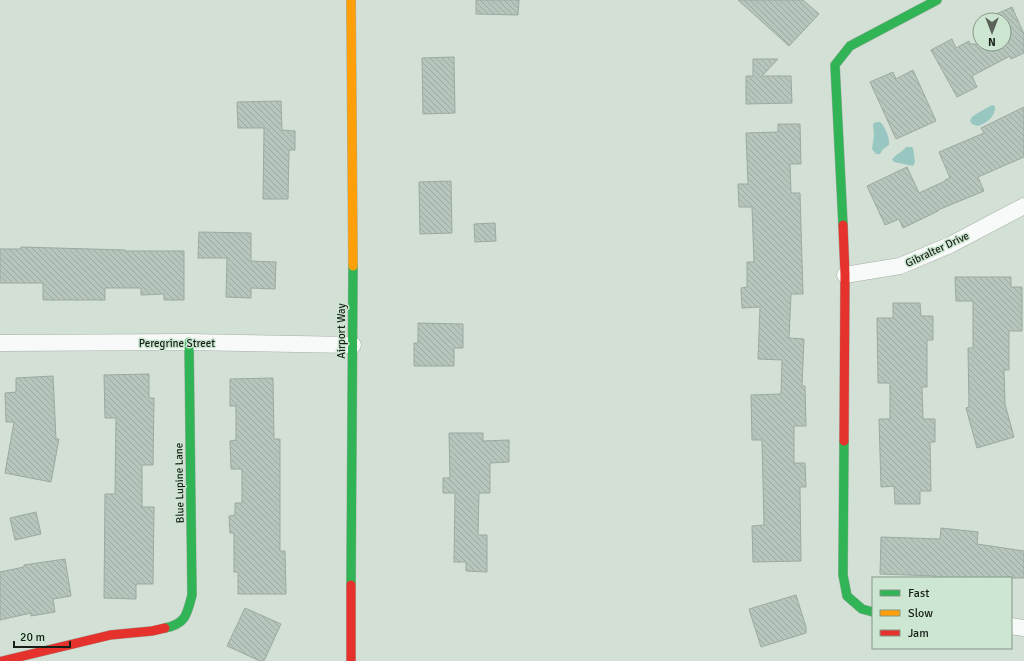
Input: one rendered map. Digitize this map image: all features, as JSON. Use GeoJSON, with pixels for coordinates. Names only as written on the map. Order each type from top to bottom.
{"type":"FeatureCollection","features":[{"type":"Feature","properties":{"kind":"street","name":"Airport Way"},"geometry":{"type":"LineString","coordinates":[[351,0],[353,345],[351,661]]}},
{"type":"Feature","properties":{"kind":"street"},"geometry":{"type":"LineString","coordinates":[[872,612],[862,609],[846,596],[843,575],[845,275],[835,64],[850,46],[937,0]]}},
{"type":"Feature","properties":{"kind":"street","name":"Gibralter Drive"},"geometry":{"type":"LineString","coordinates":[[845,275],[900,266],[950,245],[1024,206]]}},
{"type":"Feature","properties":{"kind":"street","name":"Peregrine Street"},"geometry":{"type":"LineString","coordinates":[[0,343],[189,342],[353,345]]}},
{"type":"Feature","properties":{"kind":"street","name":"Blue Lupine Lane"},"geometry":{"type":"LineString","coordinates":[[2,661],[110,635],[152,631],[171,627],[183,621],[192,595],[189,342]]}},
{"type":"Feature","properties":{"kind":"street"},"geometry":{"type":"LineString","coordinates":[[1012,626],[1024,628]]}},
{"type":"Feature","properties":{"kind":"water"},"geometry":{"type":"Polygon","coordinates":[[[992,105],[995,106],[995,110],[990,119],[978,126],[972,124],[970,121],[972,117],[992,105]]]}},
{"type":"Feature","properties":{"kind":"water"},"geometry":{"type":"Polygon","coordinates":[[[880,122],[884,126],[889,139],[889,145],[883,149],[880,154],[876,154],[872,149],[874,135],[873,124],[880,122]]]}},
{"type":"Feature","properties":{"kind":"water"},"geometry":{"type":"Polygon","coordinates":[[[906,147],[913,148],[915,162],[913,166],[894,162],[892,160],[906,147]]]}},
{"type":"Feature","properties":{"kind":"building"},"geometry":{"type":"Polygon","coordinates":[[[476,0],[519,0],[518,15],[476,14],[476,0]]]}},
{"type":"Feature","properties":{"kind":"building"},"geometry":{"type":"Polygon","coordinates":[[[738,0],[803,0],[819,14],[789,46],[738,0]]]}},
{"type":"Feature","properties":{"kind":"building"},"geometry":{"type":"Polygon","coordinates":[[[1012,7],[1024,34],[1024,53],[1011,59],[1010,56],[972,76],[977,87],[957,97],[931,50],[952,39],[956,48],[969,41],[970,44],[972,44],[972,52],[1012,52],[1012,12],[1001,12],[1012,7]]]}},
{"type":"Feature","properties":{"kind":"building"},"geometry":{"type":"Polygon","coordinates":[[[454,57],[455,113],[423,114],[422,58],[454,57]]]}},
{"type":"Feature","properties":{"kind":"building"},"geometry":{"type":"Polygon","coordinates":[[[753,59],[778,59],[762,76],[791,76],[792,103],[746,104],[746,76],[753,76],[753,59]]]}},
{"type":"Feature","properties":{"kind":"building"},"geometry":{"type":"Polygon","coordinates":[[[913,70],[936,121],[896,139],[870,82],[893,72],[896,79],[913,70]]]}},
{"type":"Feature","properties":{"kind":"building"},"geometry":{"type":"Polygon","coordinates":[[[281,101],[282,130],[295,131],[295,150],[289,150],[288,199],[263,199],[264,128],[238,128],[237,102],[281,101]]]}},
{"type":"Feature","properties":{"kind":"building"},"geometry":{"type":"Polygon","coordinates":[[[1024,107],[1024,157],[978,177],[984,191],[938,210],[903,228],[899,219],[885,225],[867,186],[907,167],[919,193],[945,181],[950,178],[939,152],[984,133],[981,128],[1024,107]]]}},
{"type":"Feature","properties":{"kind":"building"},"geometry":{"type":"Polygon","coordinates":[[[778,124],[800,124],[801,164],[790,164],[791,193],[800,193],[803,294],[791,294],[789,338],[804,339],[802,386],[805,386],[806,426],[794,426],[794,463],[805,463],[806,487],[800,487],[801,561],[753,562],[752,526],[764,525],[762,440],[752,440],[751,395],[781,394],[782,360],[758,359],[760,307],[742,308],[741,288],[747,287],[747,262],[754,262],[752,207],[739,207],[738,184],[748,184],[746,133],[778,132],[778,124]]]}},
{"type":"Feature","properties":{"kind":"building"},"geometry":{"type":"Polygon","coordinates":[[[451,181],[452,233],[420,234],[419,182],[451,181]]]}},
{"type":"Feature","properties":{"kind":"building"},"geometry":{"type":"Polygon","coordinates":[[[495,223],[496,241],[475,242],[474,224],[495,223]]]}},
{"type":"Feature","properties":{"kind":"building"},"geometry":{"type":"Polygon","coordinates":[[[199,232],[251,233],[251,261],[276,262],[275,289],[251,288],[251,298],[226,297],[227,258],[198,258],[199,232]]]}},
{"type":"Feature","properties":{"kind":"building"},"geometry":{"type":"Polygon","coordinates":[[[21,247],[125,251],[184,251],[184,300],[164,300],[164,294],[141,295],[141,288],[105,288],[105,300],[43,300],[43,283],[0,283],[0,249],[21,249],[21,247]]]}},
{"type":"Feature","properties":{"kind":"building"},"geometry":{"type":"Polygon","coordinates":[[[955,277],[1011,277],[1011,287],[1022,287],[1022,331],[1009,331],[1009,370],[1004,370],[1005,404],[1014,437],[977,448],[966,408],[969,407],[968,348],[973,348],[973,301],[956,301],[955,277]]]}},
{"type":"Feature","properties":{"kind":"building"},"geometry":{"type":"Polygon","coordinates":[[[893,303],[920,303],[921,316],[933,316],[933,340],[927,340],[927,387],[922,387],[923,419],[935,419],[935,442],[930,442],[931,491],[920,491],[920,504],[895,504],[894,486],[881,487],[879,419],[890,419],[890,383],[878,383],[877,318],[893,318],[893,303]]]}},
{"type":"Feature","properties":{"kind":"building"},"geometry":{"type":"Polygon","coordinates":[[[418,323],[463,324],[463,348],[454,348],[454,366],[414,366],[414,343],[418,343],[418,323]]]}},
{"type":"Feature","properties":{"kind":"building"},"geometry":{"type":"Polygon","coordinates":[[[149,374],[149,398],[154,398],[153,465],[142,465],[142,507],[154,507],[153,584],[136,584],[136,599],[104,598],[105,494],[115,494],[116,418],[105,418],[104,375],[149,374]]]}},
{"type":"Feature","properties":{"kind":"building"},"geometry":{"type":"Polygon","coordinates":[[[53,376],[56,439],[59,439],[51,482],[5,473],[14,422],[6,422],[5,393],[16,392],[16,378],[53,376]]]}},
{"type":"Feature","properties":{"kind":"building"},"geometry":{"type":"Polygon","coordinates":[[[273,378],[274,439],[280,439],[280,551],[285,551],[286,594],[238,594],[238,572],[234,572],[234,533],[230,533],[229,516],[235,515],[235,503],[242,503],[242,469],[231,469],[230,441],[236,440],[236,406],[230,406],[230,379],[273,378]]]}},
{"type":"Feature","properties":{"kind":"building"},"geometry":{"type":"Polygon","coordinates":[[[449,433],[483,433],[483,441],[509,440],[509,462],[490,463],[490,493],[479,493],[478,535],[487,535],[487,572],[466,571],[466,562],[454,562],[455,493],[443,493],[443,478],[450,478],[449,433]]]}},
{"type":"Feature","properties":{"kind":"building"},"geometry":{"type":"Polygon","coordinates":[[[36,512],[41,534],[15,540],[10,518],[36,512]]]}},
{"type":"Feature","properties":{"kind":"building"},"geometry":{"type":"Polygon","coordinates":[[[941,528],[978,532],[977,544],[1024,551],[1024,578],[936,577],[880,574],[881,537],[940,539],[941,528]]]}},
{"type":"Feature","properties":{"kind":"building"},"geometry":{"type":"Polygon","coordinates":[[[65,559],[71,596],[53,599],[55,612],[31,616],[31,613],[0,620],[0,572],[24,567],[24,565],[65,559]]]}},
{"type":"Feature","properties":{"kind":"building"},"geometry":{"type":"Polygon","coordinates":[[[796,595],[806,627],[806,633],[761,647],[749,609],[796,595]]]}},
{"type":"Feature","properties":{"kind":"building"},"geometry":{"type":"Polygon","coordinates":[[[245,608],[281,624],[264,661],[260,661],[227,646],[245,608]]]}},
{"type":"Feature","properties":{"kind":"traffic: fast"},"geometry":{"type":"LineString","coordinates":[[843,225],[835,65],[850,46],[937,0]]}},
{"type":"Feature","properties":{"kind":"traffic: fast"},"geometry":{"type":"LineString","coordinates":[[351,585],[353,266]]}},
{"type":"Feature","properties":{"kind":"traffic: fast"},"geometry":{"type":"LineString","coordinates":[[165,628],[181,621],[187,613],[192,595],[189,342]]}},
{"type":"Feature","properties":{"kind":"traffic: fast"},"geometry":{"type":"LineString","coordinates":[[844,441],[843,575],[847,596],[862,609],[872,612]]}},
{"type":"Feature","properties":{"kind":"traffic: slow"},"geometry":{"type":"LineString","coordinates":[[351,0],[353,266]]}},
{"type":"Feature","properties":{"kind":"traffic: jam"},"geometry":{"type":"LineString","coordinates":[[843,225],[845,275],[844,441]]}},
{"type":"Feature","properties":{"kind":"traffic: jam"},"geometry":{"type":"LineString","coordinates":[[351,585],[351,661]]}},
{"type":"Feature","properties":{"kind":"traffic: jam"},"geometry":{"type":"LineString","coordinates":[[2,661],[110,635],[152,631],[165,628]]}}]}
